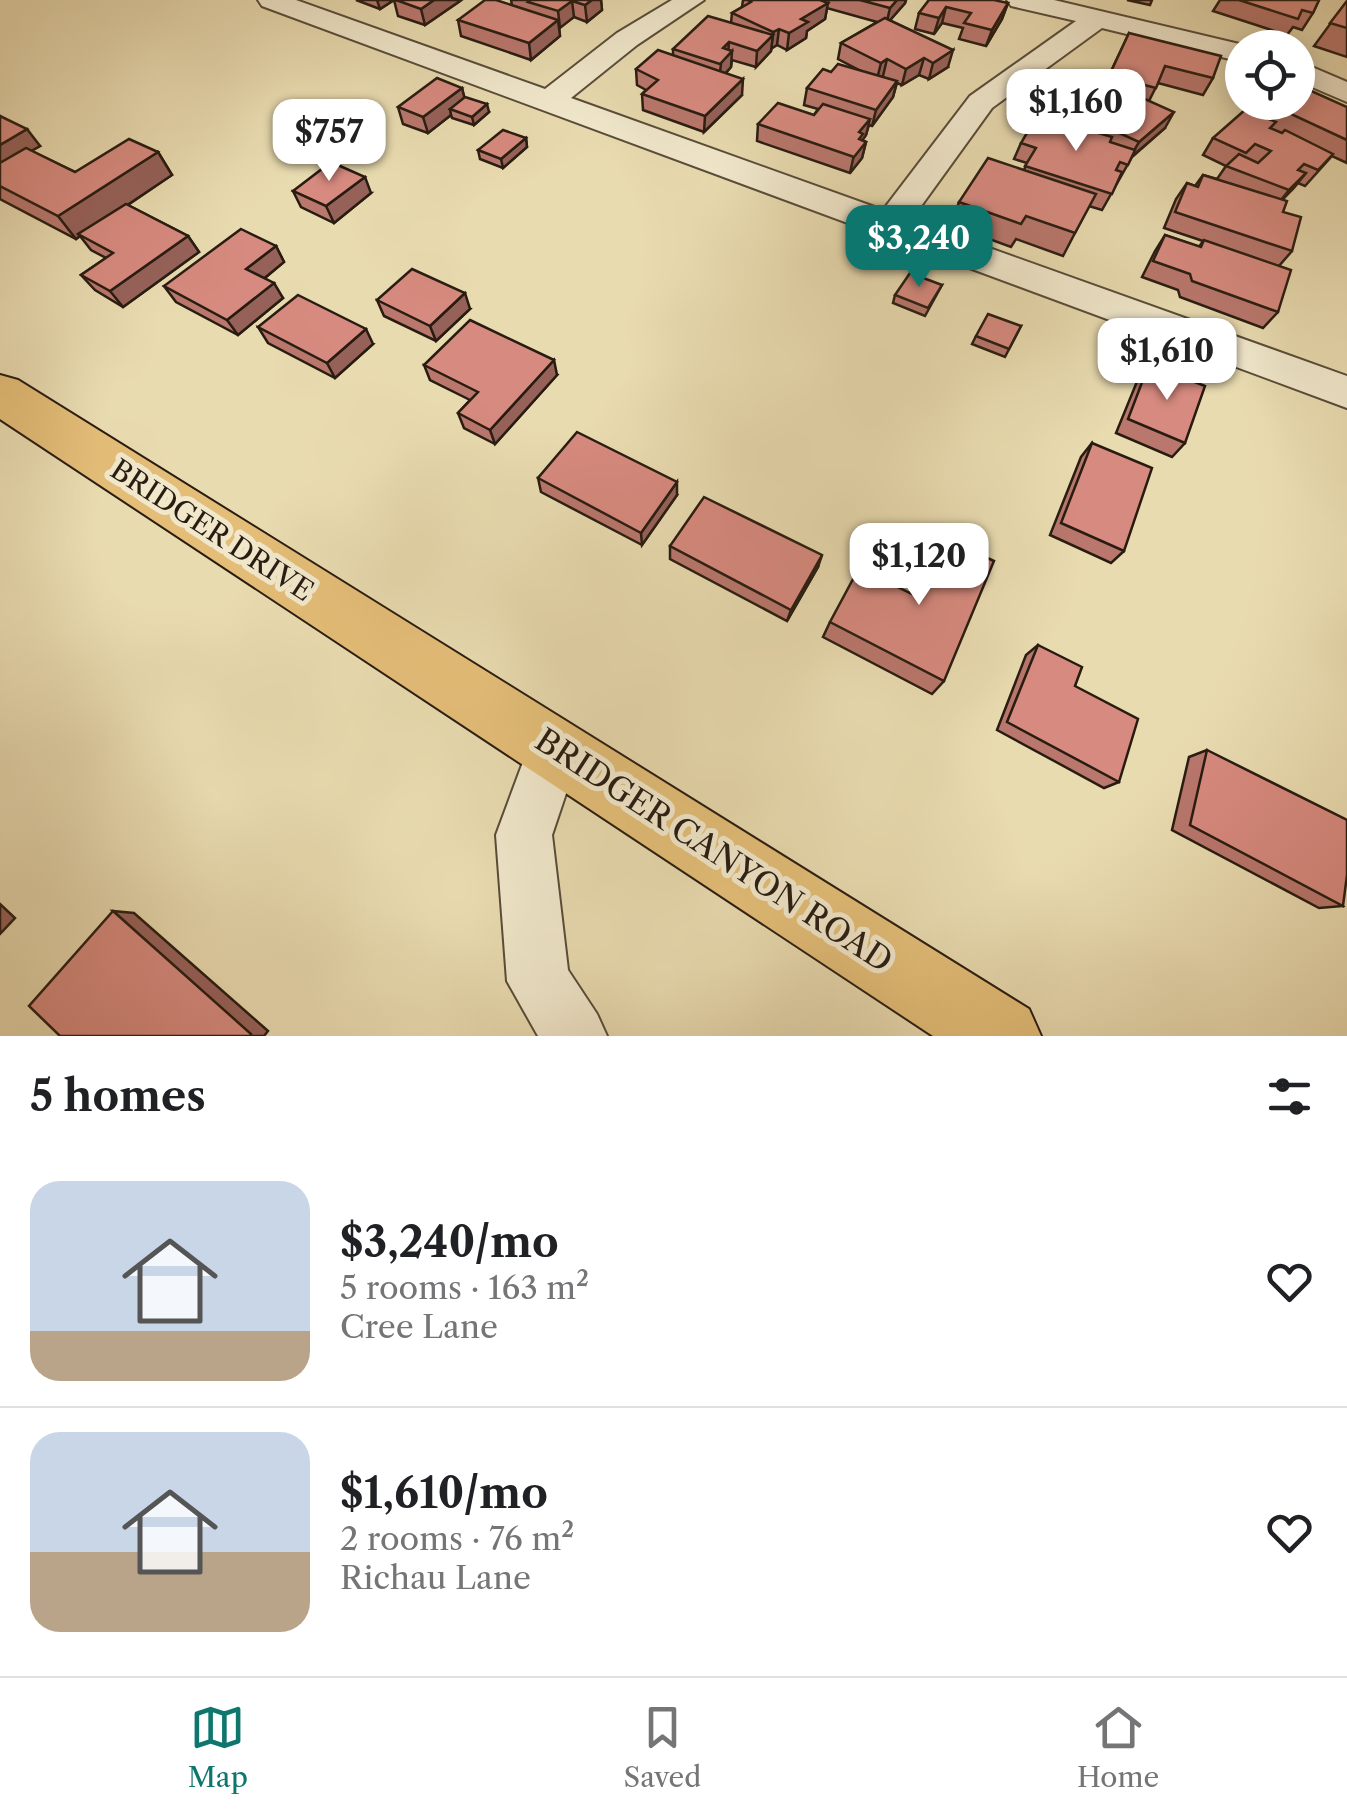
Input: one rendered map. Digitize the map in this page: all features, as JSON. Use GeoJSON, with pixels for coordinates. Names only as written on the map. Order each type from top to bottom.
{"type":"FeatureCollection","features":[{"type":"Feature","properties":{"kind":"main road","name":"BRIDGER DRIVE"},"geometry":{"type":"LineString","coordinates":[[0,394],[424,666]]}},
{"type":"Feature","properties":{"kind":"main road","name":"BRIDGER CANYON ROAD"},"geometry":{"type":"LineString","coordinates":[[424,666],[555,746],[1002,1036]]}},
{"type":"Feature","properties":{"kind":"street"},"geometry":{"type":"LineString","coordinates":[[550,100],[627,39],[691,0]]}},
{"type":"Feature","properties":{"kind":"street"},"geometry":{"type":"LineString","coordinates":[[1020,0],[1225,49]]}},
{"type":"Feature","properties":{"kind":"street"},"geometry":{"type":"LineString","coordinates":[[287,2],[890,224],[1345,379]]}},
{"type":"Feature","properties":{"kind":"street"},"geometry":{"type":"LineString","coordinates":[[890,224],[981,102],[1098,18]]}},
{"type":"Feature","properties":{"kind":"street"},"geometry":{"type":"LineString","coordinates":[[1315,78],[1347,93]]}},
{"type":"Feature","properties":{"kind":"street"},"geometry":{"type":"LineString","coordinates":[[555,746],[524,835],[538,981],[575,1036]]}},
{"type":"Feature","properties":{"kind":"building"},"geometry":{"type":"Polygon","coordinates":[[[396,0],[434,0],[421,9],[396,0]]]}},
{"type":"Feature","properties":{"kind":"building"},"geometry":{"type":"Polygon","coordinates":[[[485,0],[558,20],[529,43],[458,20],[485,0]]]}},
{"type":"Feature","properties":{"kind":"building"},"geometry":{"type":"Polygon","coordinates":[[[592,0],[585,5],[572,1],[558,11],[528,2],[592,0]]]}},
{"type":"Feature","properties":{"kind":"building"},"geometry":{"type":"Polygon","coordinates":[[[748,0],[828,3],[801,19],[808,22],[789,33],[779,29],[773,32],[732,13],[751,2],[748,0]]]}},
{"type":"Feature","properties":{"kind":"building"},"geometry":{"type":"Polygon","coordinates":[[[860,0],[897,0],[890,8],[860,0]]]}},
{"type":"Feature","properties":{"kind":"building"},"geometry":{"type":"Polygon","coordinates":[[[929,0],[1008,3],[992,30],[964,23],[971,13],[946,7],[939,18],[919,13],[929,0]]]}},
{"type":"Feature","properties":{"kind":"building"},"geometry":{"type":"Polygon","coordinates":[[[1239,0],[1319,0],[1313,13],[1302,10],[1298,19],[1239,0]]]}},
{"type":"Feature","properties":{"kind":"building"},"geometry":{"type":"Polygon","coordinates":[[[1347,1],[1347,28],[1330,23],[1347,1]]]}},
{"type":"Feature","properties":{"kind":"building"},"geometry":{"type":"Polygon","coordinates":[[[708,16],[773,35],[757,51],[729,42],[723,48],[732,51],[720,64],[673,49],[708,16]]]}},
{"type":"Feature","properties":{"kind":"building"},"geometry":{"type":"Polygon","coordinates":[[[885,18],[953,50],[933,63],[924,58],[906,69],[887,59],[881,63],[841,43],[885,18]]]}},
{"type":"Feature","properties":{"kind":"building"},"geometry":{"type":"Polygon","coordinates":[[[1129,33],[1221,56],[1213,78],[1165,66],[1156,88],[1109,76],[1129,33]]]}},
{"type":"Feature","properties":{"kind":"building"},"geometry":{"type":"Polygon","coordinates":[[[658,50],[743,79],[705,116],[642,94],[658,80],[636,69],[658,50]]]}},
{"type":"Feature","properties":{"kind":"building"},"geometry":{"type":"Polygon","coordinates":[[[838,64],[897,81],[876,110],[807,88],[823,69],[831,72],[838,64]]]}},
{"type":"Feature","properties":{"kind":"building"},"geometry":{"type":"Polygon","coordinates":[[[1089,74],[1174,112],[1139,142],[1066,109],[1089,92],[1073,85],[1089,74]]]}},
{"type":"Feature","properties":{"kind":"building"},"geometry":{"type":"Polygon","coordinates":[[[437,78],[462,88],[423,117],[398,107],[437,78]]]}},
{"type":"Feature","properties":{"kind":"building"},"geometry":{"type":"Polygon","coordinates":[[[1315,93],[1347,107],[1347,140],[1304,120],[1315,120],[1315,93]]]}},
{"type":"Feature","properties":{"kind":"building"},"geometry":{"type":"Polygon","coordinates":[[[465,97],[487,104],[472,117],[450,109],[465,97]]]}},
{"type":"Feature","properties":{"kind":"building"},"geometry":{"type":"Polygon","coordinates":[[[778,103],[814,115],[823,104],[870,119],[859,132],[863,134],[859,139],[866,142],[854,157],[758,124],[778,103]]]}},
{"type":"Feature","properties":{"kind":"building"},"geometry":{"type":"Polygon","coordinates":[[[0,116],[27,129],[0,145],[0,116]]]}},
{"type":"Feature","properties":{"kind":"building"},"geometry":{"type":"Polygon","coordinates":[[[1049,118],[1112,137],[1110,142],[1135,150],[1128,165],[1120,162],[1116,170],[1122,172],[1112,194],[1025,166],[1036,148],[1021,143],[1034,121],[1045,124],[1049,118]]]}},
{"type":"Feature","properties":{"kind":"building"},"geometry":{"type":"Polygon","coordinates":[[[1233,120],[1271,120],[1276,122],[1270,128],[1282,133],[1285,130],[1333,154],[1318,170],[1304,164],[1298,170],[1306,173],[1289,190],[1226,166],[1239,154],[1258,163],[1271,151],[1255,144],[1246,153],[1213,138],[1233,120]]]}},
{"type":"Feature","properties":{"kind":"building"},"geometry":{"type":"Polygon","coordinates":[[[503,130],[526,138],[501,159],[478,150],[503,130]]]}},
{"type":"Feature","properties":{"kind":"building"},"geometry":{"type":"Polygon","coordinates":[[[129,139],[158,152],[58,216],[0,186],[0,163],[26,148],[75,172],[129,139]]]}},
{"type":"Feature","properties":{"kind":"building"},"geometry":{"type":"Polygon","coordinates":[[[988,158],[1096,194],[1075,233],[1026,216],[1021,224],[959,202],[988,158]]]}},
{"type":"Feature","properties":{"kind":"building"},"geometry":{"type":"Polygon","coordinates":[[[331,162],[365,177],[326,206],[293,191],[331,162]]]}},
{"type":"Feature","properties":{"kind":"building"},"geometry":{"type":"Polygon","coordinates":[[[1203,175],[1287,201],[1283,212],[1301,217],[1292,251],[1175,212],[1187,183],[1198,187],[1203,175]]]}},
{"type":"Feature","properties":{"kind":"building"},"geometry":{"type":"Polygon","coordinates":[[[126,204],[188,236],[110,291],[81,275],[113,253],[78,234],[126,204]]]}},
{"type":"Feature","properties":{"kind":"building"},"geometry":{"type":"Polygon","coordinates":[[[241,229],[276,246],[246,269],[274,283],[227,320],[164,286],[241,229]]]}},
{"type":"Feature","properties":{"kind":"building"},"geometry":{"type":"Polygon","coordinates":[[[1165,235],[1201,247],[1204,240],[1291,270],[1278,312],[1192,281],[1190,274],[1153,261],[1165,235]]]}},
{"type":"Feature","properties":{"kind":"building"},"geometry":{"type":"Polygon","coordinates":[[[412,269],[465,293],[430,326],[377,300],[412,269]]]}},
{"type":"Feature","properties":{"kind":"building"},"geometry":{"type":"Polygon","coordinates":[[[910,273],[942,285],[928,308],[895,295],[910,273]]]}},
{"type":"Feature","properties":{"kind":"building"},"geometry":{"type":"Polygon","coordinates":[[[298,295],[366,329],[327,363],[258,327],[298,295]]]}},
{"type":"Feature","properties":{"kind":"building"},"geometry":{"type":"Polygon","coordinates":[[[988,314],[1021,326],[1009,349],[976,336],[988,314]]]}},
{"type":"Feature","properties":{"kind":"building"},"geometry":{"type":"Polygon","coordinates":[[[470,320],[554,360],[490,430],[458,413],[478,392],[424,365],[470,320]]]}},
{"type":"Feature","properties":{"kind":"building"},"geometry":{"type":"Polygon","coordinates":[[[1149,364],[1205,386],[1185,443],[1128,419],[1149,364]]]}},
{"type":"Feature","properties":{"kind":"building"},"geometry":{"type":"Polygon","coordinates":[[[577,432],[677,482],[641,533],[538,478],[577,432]]]}},
{"type":"Feature","properties":{"kind":"building"},"geometry":{"type":"Polygon","coordinates":[[[1092,443],[1152,468],[1124,551],[1061,523],[1092,443]]]}},
{"type":"Feature","properties":{"kind":"building"},"geometry":{"type":"Polygon","coordinates":[[[704,497],[822,555],[791,610],[670,546],[704,497]]]}},
{"type":"Feature","properties":{"kind":"building"},"geometry":{"type":"Polygon","coordinates":[[[939,536],[994,561],[944,681],[830,622],[859,568],[912,594],[939,536]]]}},
{"type":"Feature","properties":{"kind":"building"},"geometry":{"type":"Polygon","coordinates":[[[1038,645],[1082,667],[1075,686],[1138,719],[1119,782],[1007,722],[1038,645]]]}},
{"type":"Feature","properties":{"kind":"building"},"geometry":{"type":"Polygon","coordinates":[[[1207,750],[1347,820],[1343,906],[1190,825],[1207,750]]]}},
{"type":"Feature","properties":{"kind":"building"},"geometry":{"type":"Polygon","coordinates":[[[113,911],[250,1036],[60,1036],[29,1006],[113,911]]]}}]}
